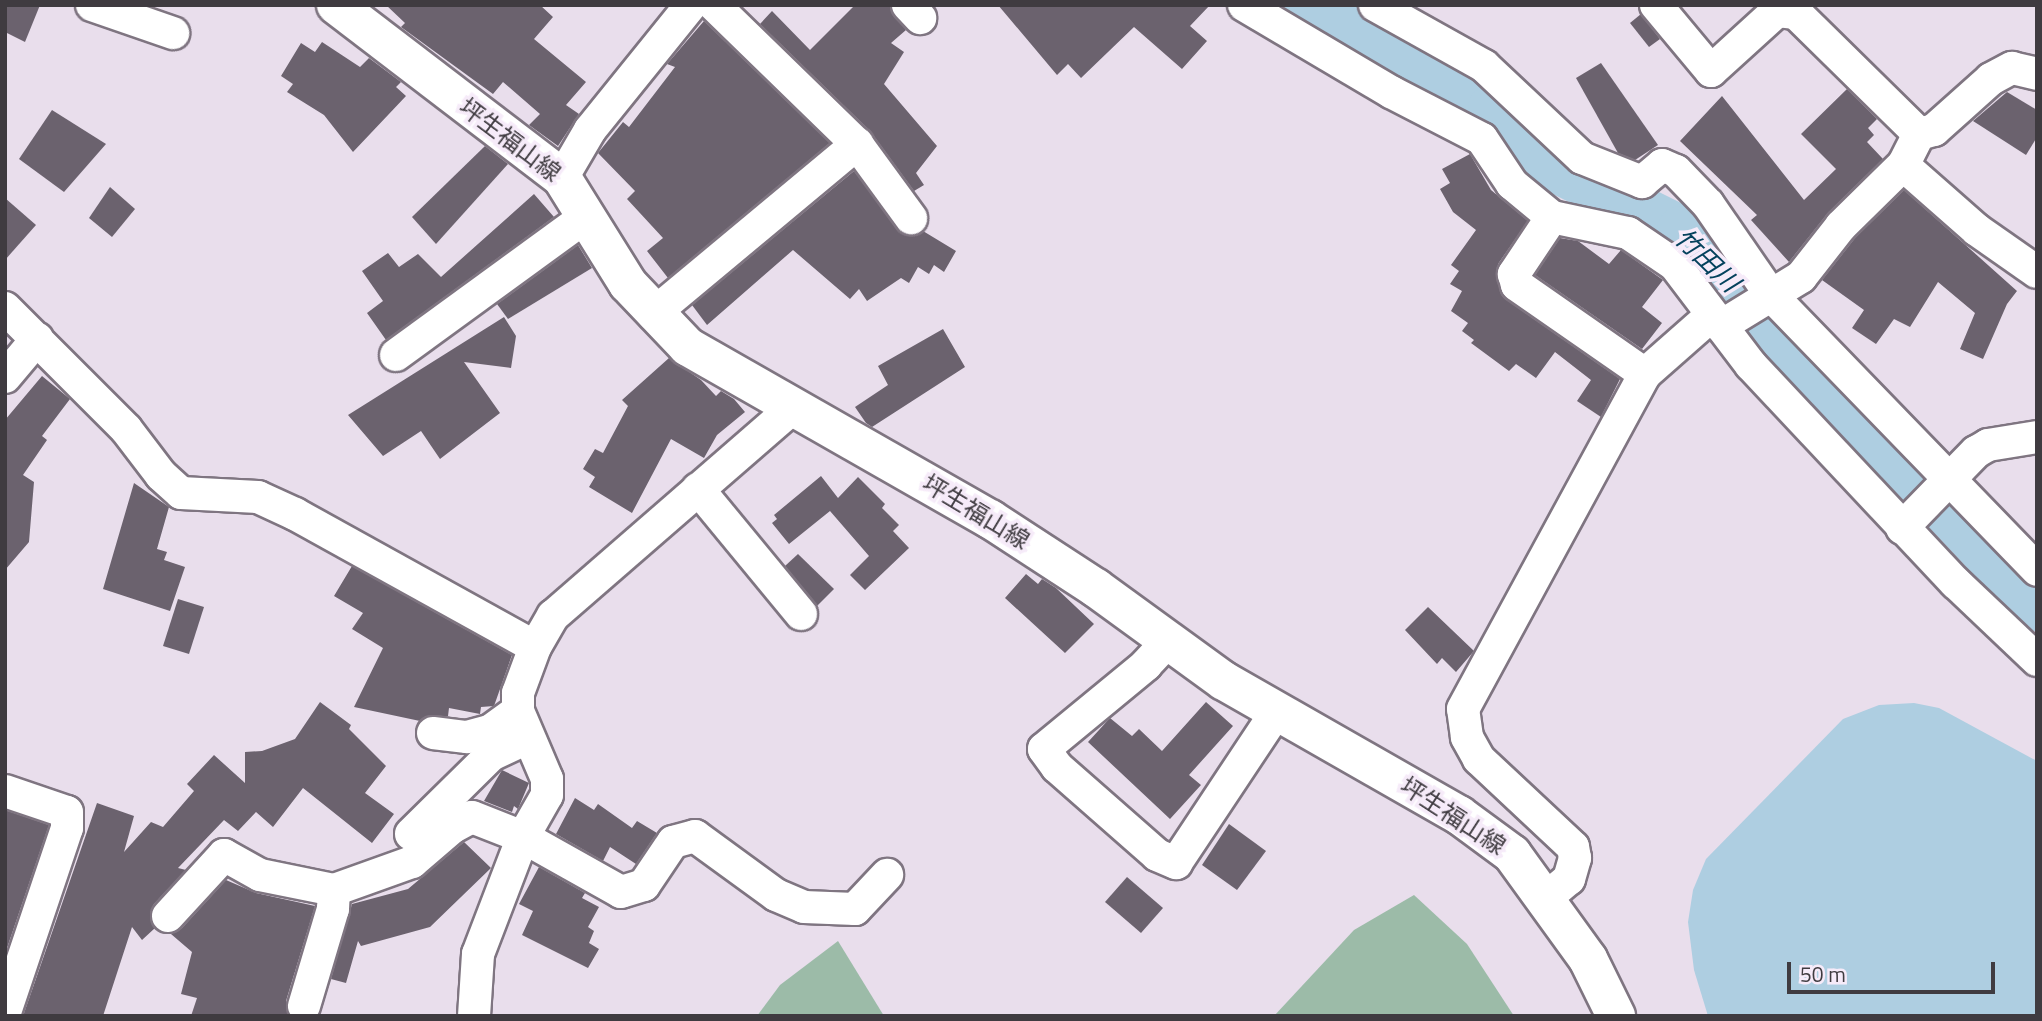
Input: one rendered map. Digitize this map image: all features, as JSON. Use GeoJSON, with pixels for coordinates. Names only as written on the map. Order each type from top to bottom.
{"type":"FeatureCollection","features":[{"type":"Feature","properties":{"kind":"main road","name":"坪生福山線"},"geometry":{"type":"LineString","coordinates":[[336,5],[562,178],[577,195],[585,217],[653,314],[688,347],[791,409],[827,424],[989,519],[1224,681],[1459,815],[1512,854],[1588,959],[1616,1016]]}},
{"type":"Feature","properties":{"kind":"street"},"geometry":{"type":"LineString","coordinates":[[92,5],[173,33]]}},
{"type":"Feature","properties":{"kind":"street"},"geometry":{"type":"LineString","coordinates":[[562,178],[590,130],[691,5]]}},
{"type":"Feature","properties":{"kind":"street"},"geometry":{"type":"LineString","coordinates":[[714,5],[857,144],[911,218]]}},
{"type":"Feature","properties":{"kind":"street"},"geometry":{"type":"LineString","coordinates":[[1244,5],[1391,92],[1482,139],[1512,184],[1552,217],[1630,229],[1675,265],[1722,320],[1751,365],[2037,660]]}},
{"type":"Feature","properties":{"kind":"street"},"geometry":{"type":"LineString","coordinates":[[1375,5],[1484,66],[1582,158],[1641,185]]}},
{"type":"Feature","properties":{"kind":"street"},"geometry":{"type":"LineString","coordinates":[[1656,5],[1711,71],[1777,11],[1796,13],[1919,134]]}},
{"type":"Feature","properties":{"kind":"street"},"geometry":{"type":"LineString","coordinates":[[1546,898],[1569,879],[1575,858],[1573,846],[1479,759],[1467,737],[1463,709],[1646,374],[1722,320],[1801,277],[1840,226],[1903,165],[1919,134],[1934,130],[1991,79],[2012,68],[2037,75]]}},
{"type":"Feature","properties":{"kind":"street"},"geometry":{"type":"LineString","coordinates":[[653,314],[857,144]]}},
{"type":"Feature","properties":{"kind":"street"},"geometry":{"type":"LineString","coordinates":[[1630,229],[1641,185],[1662,165],[1676,171],[1708,204],[1766,296],[1947,484],[2037,570]]}},
{"type":"Feature","properties":{"kind":"street"},"geometry":{"type":"LineString","coordinates":[[1903,165],[1977,230],[2037,272]]}},
{"type":"Feature","properties":{"kind":"street"},"geometry":{"type":"LineString","coordinates":[[396,355],[585,217]]}},
{"type":"Feature","properties":{"kind":"street"},"geometry":{"type":"LineString","coordinates":[[1552,217],[1514,274],[1517,285],[1646,374]]}},
{"type":"Feature","properties":{"kind":"street"},"geometry":{"type":"LineString","coordinates":[[5,308],[126,429],[161,475],[181,492],[258,498],[283,508],[535,647]]}},
{"type":"Feature","properties":{"kind":"street"},"geometry":{"type":"LineString","coordinates":[[5,377],[37,339]]}},
{"type":"Feature","properties":{"kind":"street"},"geometry":{"type":"LineString","coordinates":[[474,1016],[478,954],[523,837],[547,795],[547,779],[523,725],[518,694],[535,647],[553,617],[791,409]]}},
{"type":"Feature","properties":{"kind":"street"},"geometry":{"type":"LineString","coordinates":[[1907,523],[1988,445],[2037,437]]}},
{"type":"Feature","properties":{"kind":"street"},"geometry":{"type":"LineString","coordinates":[[698,489],[801,614]]}},
{"type":"Feature","properties":{"kind":"street"},"geometry":{"type":"LineString","coordinates":[[1168,640],[1146,665],[1044,749],[1057,767],[1157,855],[1176,863],[1277,711]]}},
{"type":"Feature","properties":{"kind":"street"},"geometry":{"type":"LineString","coordinates":[[433,733],[479,734],[523,725]]}},
{"type":"Feature","properties":{"kind":"street"},"geometry":{"type":"LineString","coordinates":[[411,834],[523,725]]}},
{"type":"Feature","properties":{"kind":"street"},"geometry":{"type":"LineString","coordinates":[[5,791],[67,812],[67,828],[5,1012]]}},
{"type":"Feature","properties":{"kind":"street"},"geometry":{"type":"LineString","coordinates":[[168,916],[224,855],[260,875],[334,890],[412,862],[453,827],[472,817],[523,837],[621,892],[644,885],[673,842],[695,836],[776,895],[804,907],[855,909],[887,875]]}},
{"type":"Feature","properties":{"kind":"street"},"geometry":{"type":"LineString","coordinates":[[304,1006],[333,908],[334,890]]}},
{"type":"Feature","properties":{"kind":"green space"},"geometry":{"type":"Polygon","coordinates":[[[1414,895],[1467,944],[1514,1016],[1274,1016],[1354,930],[1414,895]]]}},
{"type":"Feature","properties":{"kind":"green space"},"geometry":{"type":"Polygon","coordinates":[[[838,941],[884,1016],[757,1016],[780,985],[838,941]]]}},
{"type":"Feature","properties":{"kind":"water"},"geometry":{"type":"Polygon","coordinates":[[[1914,703],[1939,708],[2037,761],[2037,1016],[1708,1016],[1694,970],[1688,922],[1693,890],[1706,859],[1843,719],[1879,705],[1914,703]]]}},
{"type":"Feature","properties":{"kind":"building"},"geometry":{"type":"Polygon","coordinates":[[[5,5],[40,5],[25,42],[5,32],[5,5]]]}},
{"type":"Feature","properties":{"kind":"building"},"geometry":{"type":"Polygon","coordinates":[[[386,5],[540,5],[553,17],[534,39],[586,82],[566,105],[579,114],[558,146],[529,125],[540,114],[503,82],[493,94],[401,27],[405,23],[386,5]]]}},
{"type":"Feature","properties":{"kind":"building"},"geometry":{"type":"Polygon","coordinates":[[[855,5],[890,5],[906,30],[891,43],[904,52],[884,84],[937,146],[916,173],[924,185],[914,191],[870,131],[760,24],[772,11],[810,50],[855,5]]]}},
{"type":"Feature","properties":{"kind":"building"},"geometry":{"type":"Polygon","coordinates":[[[998,5],[1210,5],[1190,26],[1207,41],[1182,69],[1134,27],[1081,78],[1068,64],[1057,75],[998,5]]]}},
{"type":"Feature","properties":{"kind":"building"},"geometry":{"type":"Polygon","coordinates":[[[1641,14],[1660,39],[1649,47],[1630,23],[1641,14]]]}},
{"type":"Feature","properties":{"kind":"building"},"geometry":{"type":"Polygon","coordinates":[[[704,21],[830,143],[668,278],[647,251],[663,238],[627,199],[635,191],[598,153],[623,122],[629,127],[675,67],[667,64],[704,21]]]}},
{"type":"Feature","properties":{"kind":"building"},"geometry":{"type":"Polygon","coordinates":[[[322,42],[360,67],[369,58],[401,82],[396,87],[406,96],[353,152],[324,115],[287,92],[293,84],[281,76],[301,43],[315,52],[322,42]]]}},
{"type":"Feature","properties":{"kind":"building"},"geometry":{"type":"Polygon","coordinates":[[[1601,63],[1658,145],[1635,160],[1618,153],[1576,78],[1601,63]]]}},
{"type":"Feature","properties":{"kind":"building"},"geometry":{"type":"Polygon","coordinates":[[[1847,89],[1877,119],[1868,128],[1874,135],[1867,142],[1883,159],[1828,213],[1789,262],[1751,220],[1757,215],[1680,141],[1722,96],[1804,200],[1836,169],[1801,134],[1847,89]]]}},
{"type":"Feature","properties":{"kind":"building"},"geometry":{"type":"Polygon","coordinates":[[[2007,92],[2037,110],[2037,137],[2026,155],[1973,121],[2007,92]]]}},
{"type":"Feature","properties":{"kind":"building"},"geometry":{"type":"Polygon","coordinates":[[[52,110],[106,144],[64,192],[19,159],[52,110]]]}},
{"type":"Feature","properties":{"kind":"building"},"geometry":{"type":"Polygon","coordinates":[[[485,146],[508,164],[436,244],[412,217],[485,146]]]}},
{"type":"Feature","properties":{"kind":"building"},"geometry":{"type":"Polygon","coordinates":[[[1470,154],[1491,190],[1528,221],[1498,264],[1500,291],[1507,300],[1620,379],[1601,417],[1577,401],[1591,380],[1555,352],[1536,378],[1516,364],[1509,371],[1471,343],[1474,340],[1462,331],[1468,323],[1451,311],[1462,291],[1450,284],[1459,271],[1451,265],[1476,230],[1453,212],[1440,189],[1450,183],[1442,169],[1470,154]]]}},
{"type":"Feature","properties":{"kind":"building"},"geometry":{"type":"Polygon","coordinates":[[[854,171],[903,234],[923,231],[956,251],[944,272],[934,265],[929,274],[918,267],[909,283],[901,278],[867,301],[859,289],[850,299],[793,250],[707,325],[692,305],[854,171]]]}},
{"type":"Feature","properties":{"kind":"building"},"geometry":{"type":"Polygon","coordinates":[[[110,187],[135,209],[112,237],[89,218],[110,187]]]}},
{"type":"Feature","properties":{"kind":"building"},"geometry":{"type":"Polygon","coordinates":[[[1904,190],[2017,291],[2007,304],[1983,359],[1960,349],[1975,313],[1938,282],[1910,327],[1894,319],[1876,344],[1852,328],[1864,310],[1822,280],[1855,238],[1904,190]]]}},
{"type":"Feature","properties":{"kind":"building"},"geometry":{"type":"Polygon","coordinates":[[[534,194],[554,217],[386,340],[367,313],[383,301],[362,271],[388,253],[399,267],[418,254],[441,277],[534,194]]]}},
{"type":"Feature","properties":{"kind":"building"},"geometry":{"type":"Polygon","coordinates":[[[5,198],[36,225],[5,260],[5,198]]]}},
{"type":"Feature","properties":{"kind":"building"},"geometry":{"type":"Polygon","coordinates":[[[1560,238],[1578,241],[1609,264],[1621,250],[1663,280],[1642,307],[1662,323],[1642,349],[1535,275],[1560,238]]]}},
{"type":"Feature","properties":{"kind":"building"},"geometry":{"type":"Polygon","coordinates":[[[578,245],[592,268],[508,319],[497,304],[578,245]]]}},
{"type":"Feature","properties":{"kind":"building"},"geometry":{"type":"Polygon","coordinates":[[[504,317],[516,336],[511,368],[464,362],[500,413],[440,459],[421,431],[383,456],[348,415],[504,317]]]}},
{"type":"Feature","properties":{"kind":"building"},"geometry":{"type":"Polygon","coordinates":[[[943,329],[965,367],[872,427],[866,423],[855,407],[888,385],[878,366],[943,329]]]}},
{"type":"Feature","properties":{"kind":"building"},"geometry":{"type":"Polygon","coordinates":[[[669,358],[701,380],[716,396],[721,391],[734,399],[745,412],[717,435],[704,458],[671,439],[632,513],[589,487],[595,477],[583,469],[595,449],[603,453],[628,406],[622,400],[669,358]]]}},
{"type":"Feature","properties":{"kind":"building"},"geometry":{"type":"Polygon","coordinates":[[[42,376],[70,399],[42,436],[47,440],[23,475],[34,482],[29,542],[5,570],[5,420],[42,376]]]}},
{"type":"Feature","properties":{"kind":"building"},"geometry":{"type":"Polygon","coordinates":[[[821,476],[838,498],[858,477],[885,504],[882,508],[899,525],[893,531],[909,548],[865,590],[850,575],[869,556],[830,511],[789,544],[772,523],[777,519],[774,515],[821,476]]]}},
{"type":"Feature","properties":{"kind":"building"},"geometry":{"type":"Polygon","coordinates":[[[134,483],[169,507],[157,549],[167,552],[164,560],[185,567],[170,611],[103,589],[134,483]]]}},
{"type":"Feature","properties":{"kind":"building"},"geometry":{"type":"Polygon","coordinates":[[[798,554],[834,589],[817,606],[785,566],[798,554]]]}},
{"type":"Feature","properties":{"kind":"building"},"geometry":{"type":"Polygon","coordinates":[[[352,566],[512,655],[494,706],[481,707],[480,714],[449,708],[448,716],[426,716],[420,721],[354,707],[383,648],[352,629],[363,613],[334,596],[352,566]]]}},
{"type":"Feature","properties":{"kind":"building"},"geometry":{"type":"Polygon","coordinates":[[[1026,574],[1038,584],[1042,579],[1056,588],[1094,624],[1065,653],[1005,598],[1026,574]]]}},
{"type":"Feature","properties":{"kind":"building"},"geometry":{"type":"Polygon","coordinates":[[[178,599],[204,607],[189,654],[163,646],[178,599]]]}},
{"type":"Feature","properties":{"kind":"building"},"geometry":{"type":"Polygon","coordinates":[[[1428,607],[1474,651],[1456,672],[1442,658],[1437,664],[1405,630],[1428,607]]]}},
{"type":"Feature","properties":{"kind":"building"},"geometry":{"type":"Polygon","coordinates":[[[320,702],[351,725],[349,729],[386,766],[365,793],[394,814],[372,843],[303,788],[273,827],[256,812],[238,831],[224,820],[178,868],[186,870],[154,904],[150,913],[155,928],[142,940],[132,927],[103,1016],[23,1016],[97,803],[134,816],[124,852],[151,822],[163,827],[194,791],[187,784],[214,755],[245,783],[245,752],[262,751],[295,739],[320,702]]]}},
{"type":"Feature","properties":{"kind":"building"},"geometry":{"type":"Polygon","coordinates":[[[1206,702],[1233,726],[1189,775],[1201,785],[1170,819],[1088,742],[1110,718],[1132,736],[1139,729],[1162,751],[1206,702]]]}},
{"type":"Feature","properties":{"kind":"building"},"geometry":{"type":"Polygon","coordinates":[[[502,770],[529,783],[518,809],[514,806],[512,812],[484,801],[502,770]]]}},
{"type":"Feature","properties":{"kind":"building"},"geometry":{"type":"Polygon","coordinates":[[[575,798],[594,810],[598,804],[632,828],[637,821],[657,833],[636,864],[610,847],[603,861],[556,834],[575,798]]]}},
{"type":"Feature","properties":{"kind":"building"},"geometry":{"type":"Polygon","coordinates":[[[5,810],[49,825],[5,954],[5,810]]]}},
{"type":"Feature","properties":{"kind":"building"},"geometry":{"type":"Polygon","coordinates":[[[1229,824],[1266,851],[1237,890],[1202,865],[1229,824]]]}},
{"type":"Feature","properties":{"kind":"building"},"geometry":{"type":"Polygon","coordinates":[[[464,842],[491,868],[430,927],[361,946],[358,941],[346,983],[331,979],[352,904],[408,889],[464,842]]]}},
{"type":"Feature","properties":{"kind":"building"},"geometry":{"type":"Polygon","coordinates":[[[539,867],[585,893],[582,898],[599,907],[588,927],[594,931],[589,943],[599,949],[588,968],[522,935],[533,911],[519,904],[539,867]]]}},
{"type":"Feature","properties":{"kind":"building"},"geometry":{"type":"Polygon","coordinates":[[[1127,877],[1163,908],[1141,933],[1105,902],[1127,877]]]}},
{"type":"Feature","properties":{"kind":"building"},"geometry":{"type":"Polygon","coordinates":[[[226,880],[256,893],[315,906],[286,1001],[289,1016],[191,1016],[197,998],[181,994],[192,952],[171,934],[182,928],[226,880]]]}},
{"type":"Feature","properties":{"kind":"waterway","name":"竹田川"},"geometry":{"type":"LineString","coordinates":[[1308,5],[1492,108],[1550,165],[1681,230],[2037,606]]}}]}
